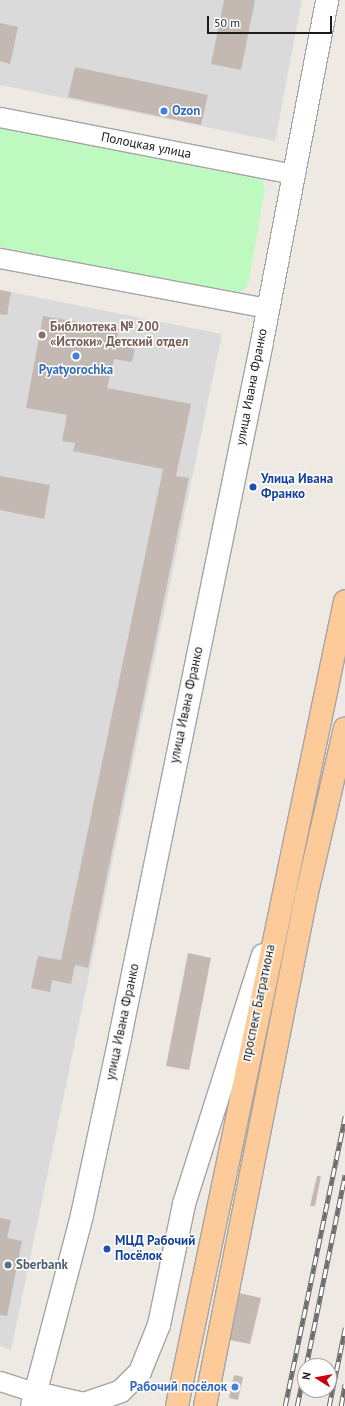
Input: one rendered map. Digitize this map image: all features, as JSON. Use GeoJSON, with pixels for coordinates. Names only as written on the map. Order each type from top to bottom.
{"type":"FeatureCollection","features":[{"type":"Feature","properties":{"kind":"main road","name":"проспект Багратиона"},"geometry":{"type":"LineString","coordinates":[[178,1406],[223,1173],[345,601]]}},
{"type":"Feature","properties":{"kind":"main road","name":"проспект Багратиона"},"geometry":{"type":"LineString","coordinates":[[205,1406],[249,1179],[345,728]]}},
{"type":"Feature","properties":{"kind":"street","name":"улица Ивана Франко"},"geometry":{"type":"LineString","coordinates":[[34,1400],[82,1215],[119,1044],[268,308],[326,0]]}},
{"type":"Feature","properties":{"kind":"street","name":"Полоцкая улица"},"geometry":{"type":"LineString","coordinates":[[0,117],[293,174]]}},
{"type":"Feature","properties":{"kind":"street"},"geometry":{"type":"LineString","coordinates":[[0,258],[268,308]]}},
{"type":"Feature","properties":{"kind":"street"},"geometry":{"type":"LineString","coordinates":[[0,1381],[34,1400],[70,1403],[96,1401],[132,1383],[144,1365],[158,1325],[184,1204],[283,890]]}},
{"type":"Feature","properties":{"kind":"shaded area"},"geometry":{"type":"Polygon","coordinates":[[[0,0],[302,0],[275,141],[0,85],[0,0]]]}},
{"type":"Feature","properties":{"kind":"shaded area"},"geometry":{"type":"Polygon","coordinates":[[[0,290],[222,334],[11,1350],[0,1346],[0,290]]]}},
{"type":"Feature","properties":{"kind":"green space"},"geometry":{"type":"Polygon","coordinates":[[[0,124],[262,178],[265,189],[248,286],[237,295],[0,247],[0,124]]]}},
{"type":"Feature","properties":{"kind":"building"},"geometry":{"type":"Polygon","coordinates":[[[224,0],[255,0],[241,70],[211,64],[224,0]]]}},
{"type":"Feature","properties":{"kind":"building"},"geometry":{"type":"Polygon","coordinates":[[[0,23],[18,27],[10,64],[0,61],[0,23]]]}},
{"type":"Feature","properties":{"kind":"building"},"geometry":{"type":"Polygon","coordinates":[[[75,67],[208,95],[201,125],[68,97],[75,67]]]}},
{"type":"Feature","properties":{"kind":"building"},"geometry":{"type":"Polygon","coordinates":[[[0,290],[11,292],[7,315],[0,314],[0,290]]]}},
{"type":"Feature","properties":{"kind":"building"},"geometry":{"type":"Polygon","coordinates":[[[43,316],[119,329],[116,344],[135,349],[132,362],[114,359],[107,388],[191,404],[176,476],[189,478],[88,968],[75,965],[71,984],[52,980],[50,992],[31,988],[38,956],[61,960],[163,469],[73,451],[75,443],[62,441],[67,415],[26,408],[43,316]]]}},
{"type":"Feature","properties":{"kind":"building"},"geometry":{"type":"Polygon","coordinates":[[[0,476],[50,485],[44,519],[0,510],[0,476]]]}},
{"type":"Feature","properties":{"kind":"building"},"geometry":{"type":"Polygon","coordinates":[[[188,953],[211,958],[189,1070],[166,1066],[188,953]]]}},
{"type":"Feature","properties":{"kind":"building"},"geometry":{"type":"Polygon","coordinates":[[[317,1176],[321,1176],[315,1206],[310,1206],[317,1176]]]}},
{"type":"Feature","properties":{"kind":"building"},"geometry":{"type":"Polygon","coordinates":[[[0,1218],[11,1220],[7,1238],[22,1241],[7,1316],[0,1315],[0,1218]]]}},
{"type":"Feature","properties":{"kind":"building"},"geometry":{"type":"Polygon","coordinates":[[[239,1293],[261,1298],[250,1344],[230,1340],[239,1293]]]}},
{"type":"Feature","properties":{"kind":"building"},"geometry":{"type":"Polygon","coordinates":[[[234,1375],[243,1377],[238,1400],[229,1398],[234,1375]]]}},
{"type":"Feature","properties":{"kind":"railway"},"geometry":{"type":"LineString","coordinates":[[285,1406],[345,1116]]}},
{"type":"Feature","properties":{"kind":"railway"},"geometry":{"type":"LineString","coordinates":[[308,1358],[345,1175]]}},
{"type":"Feature","properties":{"kind":"railway"},"geometry":{"type":"LineString","coordinates":[[329,1406],[345,1328]]}},
{"type":"Feature","properties":{"kind":"railway"},"geometry":{"type":"LineString","coordinates":[[341,1406],[345,1384]]}},
{"type":"Feature","properties":{"kind":"railway"},"geometry":{"type":"LineString","coordinates":[[297,1406],[299,1398]]}},
{"type":"Feature","properties":{"kind":"place","name":"Ozon"},"geometry":{"type":"Point","coordinates":[164,111]}},
{"type":"Feature","properties":{"kind":"place","name":"Библиотека № 200 «Истоки» Детский отдел"},"geometry":{"type":"Point","coordinates":[42,335]}},
{"type":"Feature","properties":{"kind":"place","name":"Pyatyorochka"},"geometry":{"type":"Point","coordinates":[76,356]}},
{"type":"Feature","properties":{"kind":"place","name":"Улица Ивана Франко"},"geometry":{"type":"Point","coordinates":[253,487]}},
{"type":"Feature","properties":{"kind":"place","name":"МЦД Рабочий Посёлок"},"geometry":{"type":"Point","coordinates":[107,1249]}},
{"type":"Feature","properties":{"kind":"place","name":"Sberbank"},"geometry":{"type":"Point","coordinates":[8,1265]}},
{"type":"Feature","properties":{"kind":"place","name":"Рабочий посёлок"},"geometry":{"type":"Point","coordinates":[235,1387]}}]}
